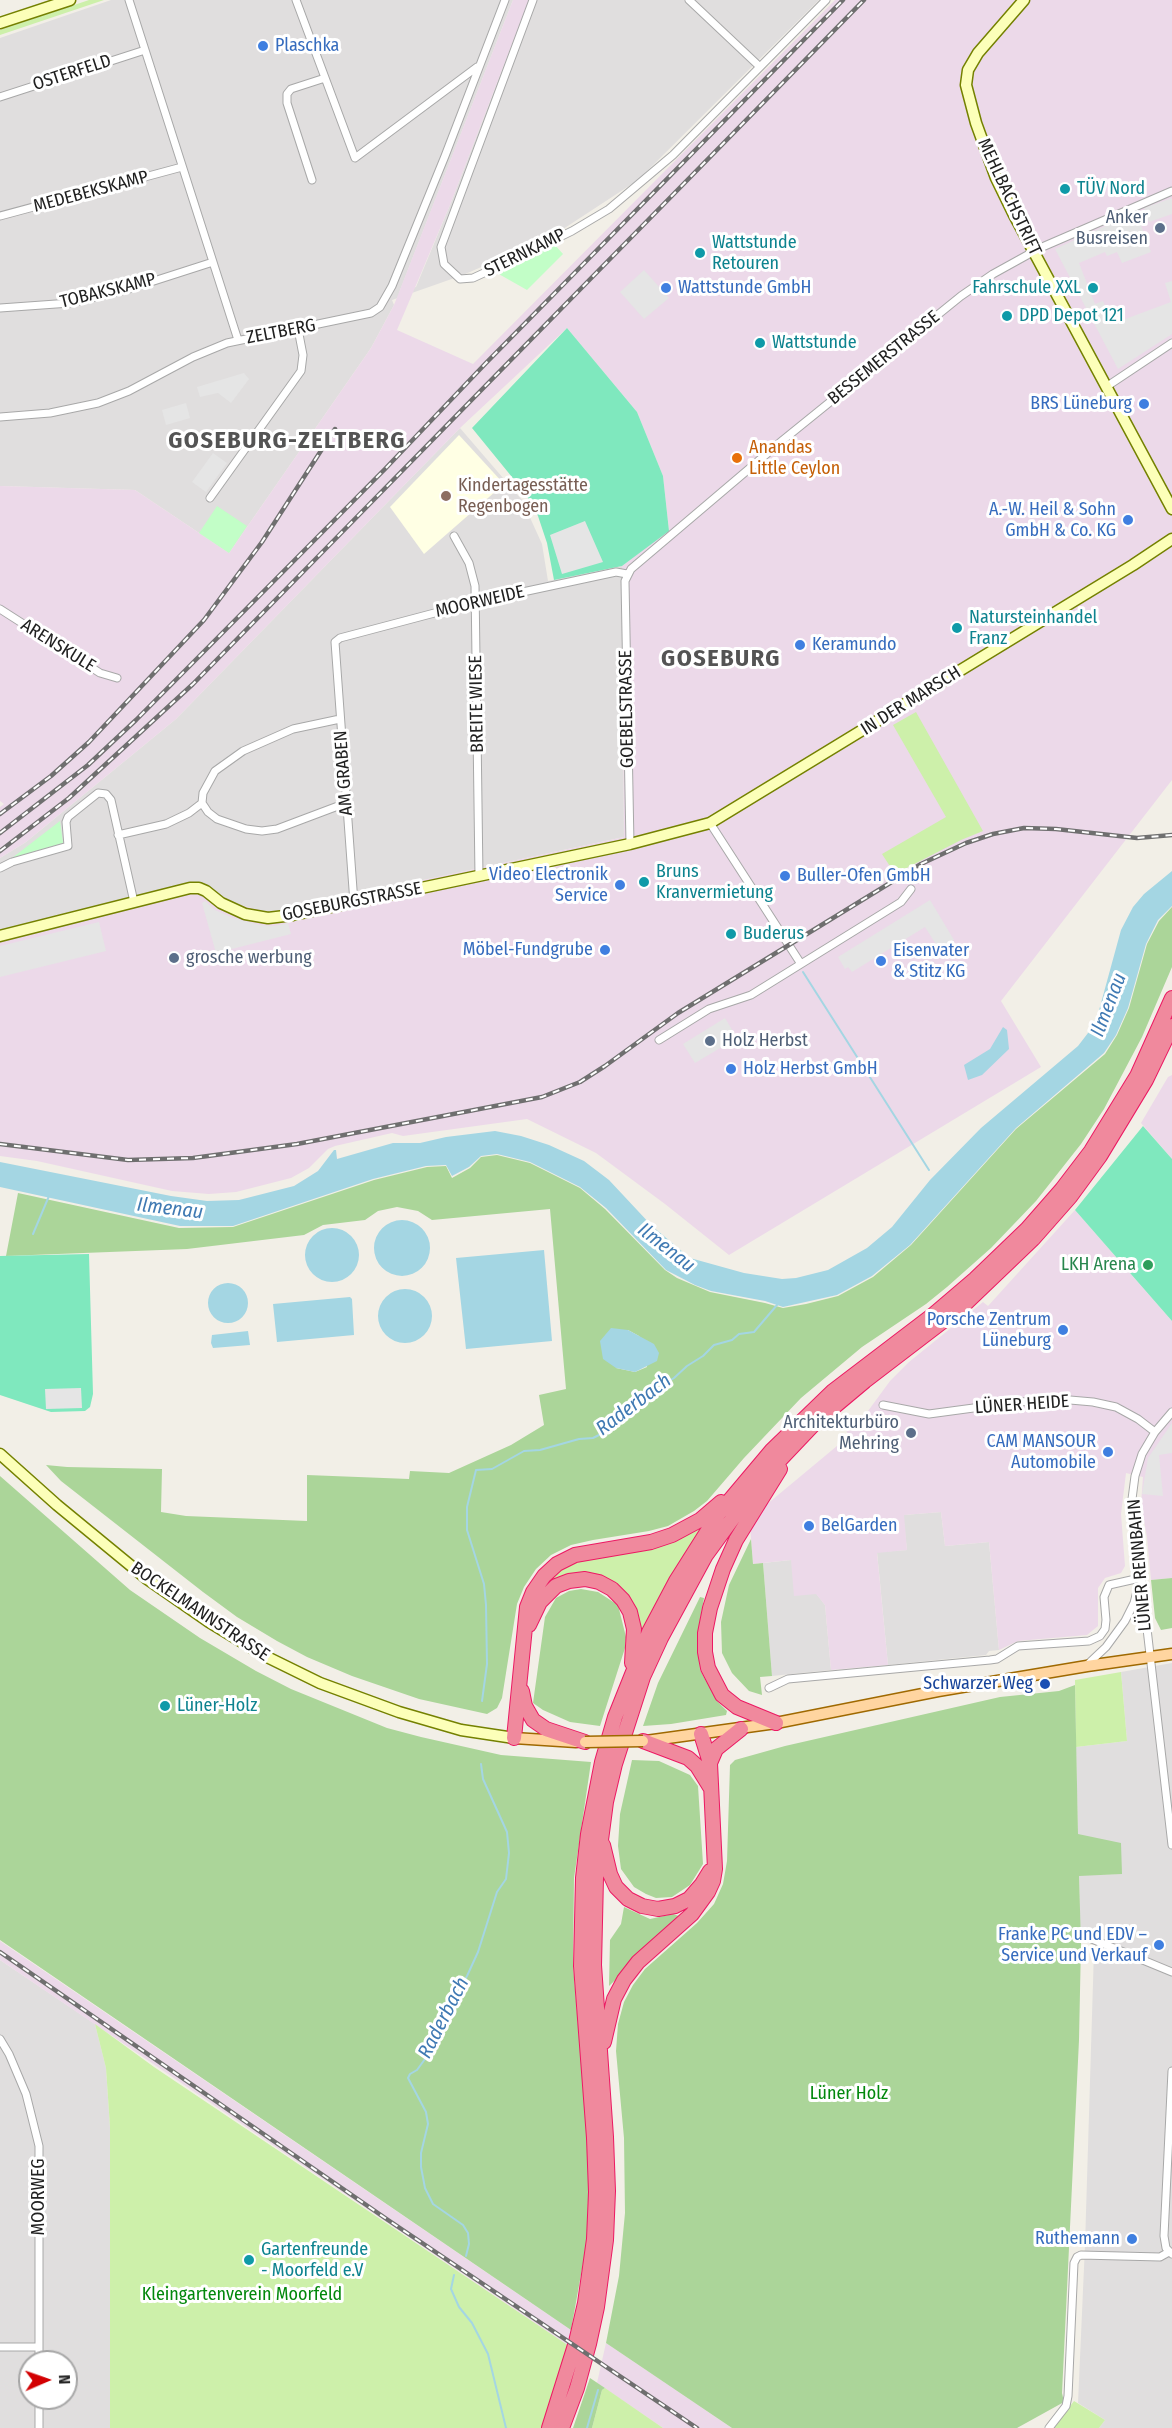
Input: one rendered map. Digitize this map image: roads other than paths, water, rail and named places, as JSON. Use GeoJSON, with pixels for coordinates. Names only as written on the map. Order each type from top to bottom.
{"type":"FeatureCollection","features":[{"type":"Feature","properties":{"kind":"highway"},"geometry":{"type":"LineString","coordinates":[[549,2428],[576,2342],[585,2303],[594,2239],[596,2192],[594,2138],[581,1965],[583,1878],[590,1822],[602,1762],[631,1673],[649,1632],[676,1581],[738,1488],[790,1430],[825,1398],[975,1279],[1045,1209],[1091,1151],[1114,1115],[1141,1067],[1172,998]]}},
{"type":"Feature","properties":{"kind":"highway"},"geometry":{"type":"LineString","coordinates":[[562,2428],[583,2365],[603,2272],[608,2191],[594,1953],[596,1878],[601,1836],[615,1764],[643,1677],[687,1587],[730,1520],[760,1481],[798,1440],[865,1381],[963,1306],[1034,1239],[1070,1197],[1106,1148],[1146,1080],[1172,1026]]}},
{"type":"Feature","properties":{"kind":"highway"},"geometry":{"type":"LineString","coordinates":[[777,1724],[737,1707],[722,1695],[708,1668],[705,1633],[710,1608],[736,1540],[798,1440]]}},
{"type":"Feature","properties":{"kind":"highway"},"geometry":{"type":"LineString","coordinates":[[514,1738],[527,1607],[533,1592],[544,1576],[557,1564],[575,1555],[651,1542],[672,1535],[700,1520],[738,1488]]}},
{"type":"Feature","properties":{"kind":"highway"},"geometry":{"type":"LineString","coordinates":[[525,1635],[540,1602],[556,1586],[569,1581],[585,1579],[599,1582],[612,1589],[623,1600],[630,1612],[634,1629],[631,1673]]}},
{"type":"Feature","properties":{"kind":"highway"},"geometry":{"type":"LineString","coordinates":[[520,1680],[525,1706],[533,1720],[546,1729],[585,1742]]}},
{"type":"Feature","properties":{"kind":"highway"},"geometry":{"type":"LineString","coordinates":[[710,1763],[716,1749],[741,1729]]}},
{"type":"Feature","properties":{"kind":"highway"},"geometry":{"type":"LineString","coordinates":[[602,2078],[608,2021],[619,1989],[638,1962],[701,1903],[712,1881],[715,1854],[710,1763],[701,1734]]}},
{"type":"Feature","properties":{"kind":"highway"},"geometry":{"type":"LineString","coordinates":[[642,1741],[688,1758],[697,1766],[711,1790]]}},
{"type":"Feature","properties":{"kind":"highway"},"geometry":{"type":"LineString","coordinates":[[601,1836],[610,1874],[616,1887],[628,1899],[642,1906],[658,1909],[675,1906],[689,1899],[702,1884],[715,1854]]}},
{"type":"Feature","properties":{"kind":"main road","name":"BOCKELMANNSTRASSE"},"geometry":{"type":"LineString","coordinates":[[514,1738],[585,1742],[642,1741],[741,1729],[777,1724],[938,1691],[1172,1653]]}},
{"type":"Feature","properties":{"kind":"street"},"geometry":{"type":"LineString","coordinates":[[0,23],[70,0]]}},
{"type":"Feature","properties":{"kind":"street","name":"ZELTBERG"},"geometry":{"type":"LineString","coordinates":[[129,0],[238,340],[376,311],[385,302],[445,156],[505,0]]}},
{"type":"Feature","properties":{"kind":"street"},"geometry":{"type":"LineString","coordinates":[[296,0],[355,158],[479,65]]}},
{"type":"Feature","properties":{"kind":"street","name":"STERNKAMP"},"geometry":{"type":"LineString","coordinates":[[533,0],[441,248],[444,264],[460,279],[474,278],[525,254],[572,231],[609,208],[673,155],[826,0]]}},
{"type":"Feature","properties":{"kind":"street"},"geometry":{"type":"LineString","coordinates":[[689,0],[759,66]]}},
{"type":"Feature","properties":{"kind":"street","name":"MEHLBACHSTRIFT"},"geometry":{"type":"LineString","coordinates":[[1024,0],[978,53],[968,70],[968,97],[986,153],[1010,208],[1172,509]]}},
{"type":"Feature","properties":{"kind":"street","name":"OSTERFELD"},"geometry":{"type":"LineString","coordinates":[[0,96],[145,50]]}},
{"type":"Feature","properties":{"kind":"street"},"geometry":{"type":"LineString","coordinates":[[312,180],[287,103],[287,94],[291,90],[325,78]]}},
{"type":"Feature","properties":{"kind":"street","name":"MEDEBEKSKAMP"},"geometry":{"type":"LineString","coordinates":[[0,216],[182,167]]}},
{"type":"Feature","properties":{"kind":"street","name":"BESSEMERSTRASSE"},"geometry":{"type":"LineString","coordinates":[[627,574],[763,457],[933,317],[993,274],[1034,251],[1172,191]]}},
{"type":"Feature","properties":{"kind":"street","name":"TOBAKSKAMP"},"geometry":{"type":"LineString","coordinates":[[0,308],[70,303],[129,289],[213,262]]}},
{"type":"Feature","properties":{"kind":"street"},"geometry":{"type":"LineString","coordinates":[[210,498],[301,371],[303,355],[298,329]]}},
{"type":"Feature","properties":{"kind":"street"},"geometry":{"type":"LineString","coordinates":[[0,417],[50,413],[99,403],[135,388],[193,357],[238,340]]}},
{"type":"Feature","properties":{"kind":"street"},"geometry":{"type":"LineString","coordinates":[[1106,387],[1172,342]]}},
{"type":"Feature","properties":{"kind":"street","name":"BREITE WIESE"},"geometry":{"type":"LineString","coordinates":[[454,536],[473,575],[476,602],[479,876]]}},
{"type":"Feature","properties":{"kind":"street","name":"IN DER MARSCH"},"geometry":{"type":"LineString","coordinates":[[710,823],[1172,539]]}},
{"type":"Feature","properties":{"kind":"street","name":"MOORWEIDE"},"geometry":{"type":"LineString","coordinates":[[335,642],[340,638],[476,602],[616,573],[627,574]]}},
{"type":"Feature","properties":{"kind":"street","name":"GOEBELSTRASSE"},"geometry":{"type":"LineString","coordinates":[[627,574],[625,581],[630,844]]}},
{"type":"Feature","properties":{"kind":"street","name":"ARENSKULE"},"geometry":{"type":"LineString","coordinates":[[0,609],[100,673],[117,678]]}},
{"type":"Feature","properties":{"kind":"street","name":"AM GRABEN"},"geometry":{"type":"LineString","coordinates":[[335,642],[354,903]]}},
{"type":"Feature","properties":{"kind":"street"},"geometry":{"type":"LineString","coordinates":[[118,835],[166,824],[189,813],[202,803],[205,787],[215,771],[243,751],[293,729],[340,719]]}},
{"type":"Feature","properties":{"kind":"street"},"geometry":{"type":"LineString","coordinates":[[0,868],[12,862],[68,846],[66,822],[68,817],[98,793],[106,794],[111,800],[134,902]]}},
{"type":"Feature","properties":{"kind":"street"},"geometry":{"type":"LineString","coordinates":[[202,803],[217,819],[246,829],[262,831],[277,829],[346,803]]}},
{"type":"Feature","properties":{"kind":"street"},"geometry":{"type":"LineString","coordinates":[[710,823],[801,964]]}},
{"type":"Feature","properties":{"kind":"street","name":"GOSEBURGSTRASSE"},"geometry":{"type":"LineString","coordinates":[[0,936],[199,888],[232,909],[268,918],[354,903],[630,844],[710,823]]}},
{"type":"Feature","properties":{"kind":"street"},"geometry":{"type":"LineString","coordinates":[[659,1040],[709,1009],[751,995],[902,902],[910,890]]}},
{"type":"Feature","properties":{"kind":"street","name":"LÜNER HEIDE"},"geometry":{"type":"LineString","coordinates":[[884,1405],[929,1414],[1018,1402],[1070,1400],[1093,1402],[1116,1407],[1155,1432]]}},
{"type":"Feature","properties":{"kind":"street","name":"LÜNER RENNBAHN"},"geometry":{"type":"LineString","coordinates":[[1172,1412],[1155,1432],[1142,1454],[1135,1476],[1132,1499],[1172,1845]]}},
{"type":"Feature","properties":{"kind":"street","name":"BOCKELMANNSTRASSE"},"geometry":{"type":"LineString","coordinates":[[0,1454],[125,1562],[201,1617],[265,1656],[320,1683],[399,1712],[461,1730],[514,1738]]}},
{"type":"Feature","properties":{"kind":"street"},"geometry":{"type":"LineString","coordinates":[[769,1688],[788,1679],[990,1660],[997,1659],[1018,1646],[1089,1641],[1100,1636],[1105,1629],[1104,1597],[1109,1585],[1140,1578],[1134,1603],[1125,1621],[1106,1647],[1087,1665]]}},
{"type":"Feature","properties":{"kind":"street"},"geometry":{"type":"LineString","coordinates":[[1087,1937],[1172,1972]]}},
{"type":"Feature","properties":{"kind":"street","name":"MOORWEG"},"geometry":{"type":"LineString","coordinates":[[0,2039],[26,2094],[39,2146],[39,2347]]}},
{"type":"Feature","properties":{"kind":"street"},"geometry":{"type":"LineString","coordinates":[[1049,2428],[1066,2406],[1068,2396],[1074,2263],[1082,2255],[1160,2257],[1171,2253],[1166,2248],[1164,2236],[1172,2071]]}},
{"type":"Feature","properties":{"kind":"street"},"geometry":{"type":"LineString","coordinates":[[0,2347],[39,2347]]}},
{"type":"Feature","properties":{"kind":"street"},"geometry":{"type":"LineString","coordinates":[[39,2410],[39,2428]]}},
{"type":"Feature","properties":{"kind":"water","name":"Ilmenau"},"geometry":{"type":"Polygon","coordinates":[[[1172,871],[1172,906],[1158,920],[1146,944],[1128,1008],[1116,1035],[1104,1053],[1016,1128],[910,1245],[872,1276],[837,1295],[783,1307],[765,1301],[711,1291],[695,1285],[666,1270],[606,1208],[580,1187],[530,1162],[497,1154],[481,1156],[469,1167],[452,1176],[446,1165],[426,1166],[373,1179],[233,1226],[180,1226],[0,1187],[0,1162],[171,1196],[207,1201],[239,1200],[294,1186],[318,1171],[334,1150],[336,1150],[337,1159],[393,1143],[420,1143],[446,1137],[495,1131],[549,1145],[584,1161],[609,1180],[652,1226],[690,1258],[744,1273],[782,1279],[828,1270],[867,1248],[892,1227],[930,1180],[981,1128],[1078,1046],[1098,1014],[1121,930],[1133,907],[1144,894],[1172,871]]]}},
{"type":"Feature","properties":{"kind":"water"},"geometry":{"type":"Polygon","coordinates":[[[1003,1027],[1007,1030],[1009,1049],[982,1075],[968,1080],[964,1065],[990,1049],[1003,1027]]]}},
{"type":"Feature","properties":{"kind":"water"},"geometry":{"type":"Polygon","coordinates":[[[402,1220],[417,1225],[425,1233],[430,1248],[425,1263],[417,1271],[402,1276],[387,1271],[379,1263],[374,1248],[379,1233],[387,1225],[402,1220]]]}},
{"type":"Feature","properties":{"kind":"water"},"geometry":{"type":"Polygon","coordinates":[[[327,1228],[337,1228],[347,1232],[355,1240],[359,1255],[355,1270],[347,1278],[337,1282],[327,1282],[317,1278],[309,1270],[305,1260],[305,1250],[309,1240],[317,1232],[327,1228]]]}},
{"type":"Feature","properties":{"kind":"water"},"geometry":{"type":"Polygon","coordinates":[[[544,1250],[552,1341],[466,1349],[456,1258],[544,1250]]]}},
{"type":"Feature","properties":{"kind":"water"},"geometry":{"type":"Polygon","coordinates":[[[228,1283],[236,1284],[242,1289],[247,1295],[247,1311],[242,1317],[236,1322],[228,1323],[220,1322],[214,1317],[209,1311],[208,1303],[209,1295],[214,1289],[220,1284],[228,1283]]]}},
{"type":"Feature","properties":{"kind":"water"},"geometry":{"type":"Polygon","coordinates":[[[400,1289],[410,1289],[420,1293],[428,1301],[432,1316],[428,1331],[420,1339],[410,1343],[400,1343],[390,1339],[382,1331],[378,1321],[378,1311],[382,1301],[390,1293],[400,1289]]]}},
{"type":"Feature","properties":{"kind":"water"},"geometry":{"type":"Polygon","coordinates":[[[350,1297],[354,1335],[277,1342],[273,1304],[350,1297]]]}},
{"type":"Feature","properties":{"kind":"water"},"geometry":{"type":"Polygon","coordinates":[[[611,1328],[628,1330],[654,1344],[659,1353],[657,1361],[635,1372],[616,1368],[603,1359],[600,1341],[611,1328]]]}},
{"type":"Feature","properties":{"kind":"water"},"geometry":{"type":"Polygon","coordinates":[[[248,1331],[250,1345],[213,1348],[212,1335],[248,1331]]]}},
{"type":"Feature","properties":{"kind":"waterway"},"geometry":{"type":"LineString","coordinates":[[803,972],[929,1170]]}},
{"type":"Feature","properties":{"kind":"waterway"},"geometry":{"type":"LineString","coordinates":[[33,1234],[49,1196]]}},
{"type":"Feature","properties":{"kind":"waterway","name":"Raderbach"},"geometry":{"type":"LineString","coordinates":[[482,1701],[487,1664],[486,1605],[484,1584],[467,1530],[467,1507],[476,1470],[492,1469],[524,1451],[540,1450],[579,1439],[593,1438],[601,1434],[607,1422],[674,1378],[714,1345],[732,1340],[739,1334],[754,1332],[777,1305]]}},
{"type":"Feature","properties":{"kind":"waterway","name":"Raderbach"},"geometry":{"type":"LineString","coordinates":[[466,2256],[469,2244],[468,2233],[463,2225],[433,2204],[425,2188],[421,2153],[428,2124],[426,2112],[408,2078],[425,2059],[435,2032],[467,1976],[478,1952],[497,1892],[506,1879],[509,1853],[507,1832],[483,1779],[481,1764]]}},
{"type":"Feature","properties":{"kind":"waterway","name":"Raderbach"},"geometry":{"type":"LineString","coordinates":[[454,2275],[451,2289],[459,2307],[472,2323],[488,2354],[506,2428]]}},
{"type":"Feature","properties":{"kind":"waterway"},"geometry":{"type":"LineString","coordinates":[[587,2428],[598,2390]]}},
{"type":"Feature","properties":{"kind":"railway"},"geometry":{"type":"LineString","coordinates":[[0,833],[88,765],[136,720],[385,469],[843,0]]}},
{"type":"Feature","properties":{"kind":"railway"},"geometry":{"type":"LineString","coordinates":[[0,851],[69,798],[193,684],[864,0]]}},
{"type":"Feature","properties":{"kind":"railway"},"geometry":{"type":"LineString","coordinates":[[0,814],[51,776],[89,742],[204,620],[262,542],[335,429]]}},
{"type":"Feature","properties":{"kind":"railway"},"geometry":{"type":"LineString","coordinates":[[0,1144],[128,1160],[193,1158],[297,1144],[542,1097],[580,1082],[678,1013],[921,864],[966,843],[993,834],[1024,828],[1056,829],[1137,838],[1172,835]]}},
{"type":"Feature","properties":{"kind":"railway"},"geometry":{"type":"LineString","coordinates":[[0,1952],[388,2220],[697,2428]]}},
{"type":"Feature","properties":{"kind":"place","name":"Plaschka"},"geometry":{"type":"Point","coordinates":[263,46]}},
{"type":"Feature","properties":{"kind":"place","name":"TÜV Nord"},"geometry":{"type":"Point","coordinates":[1065,189]}},
{"type":"Feature","properties":{"kind":"place","name":"Anker Busreisen"},"geometry":{"type":"Point","coordinates":[1160,228]}},
{"type":"Feature","properties":{"kind":"place","name":"Wattstunde Retouren"},"geometry":{"type":"Point","coordinates":[700,253]}},
{"type":"Feature","properties":{"kind":"place","name":"Wattstunde GmbH"},"geometry":{"type":"Point","coordinates":[666,288]}},
{"type":"Feature","properties":{"kind":"place","name":"Fahrschule XXL"},"geometry":{"type":"Point","coordinates":[1093,288]}},
{"type":"Feature","properties":{"kind":"place","name":"DPD Depot 121"},"geometry":{"type":"Point","coordinates":[1007,316]}},
{"type":"Feature","properties":{"kind":"place","name":"Wattstunde"},"geometry":{"type":"Point","coordinates":[760,343]}},
{"type":"Feature","properties":{"kind":"place","name":"BRS Lüneburg"},"geometry":{"type":"Point","coordinates":[1144,404]}},
{"type":"Feature","properties":{"kind":"place","name":"Anandas Little Ceylon"},"geometry":{"type":"Point","coordinates":[737,458]}},
{"type":"Feature","properties":{"kind":"place","name":"Kindertagesstätte Regenbogen"},"geometry":{"type":"Point","coordinates":[446,496]}},
{"type":"Feature","properties":{"kind":"place","name":"A.-W. Heil & Sohn GmbH & Co. KG"},"geometry":{"type":"Point","coordinates":[1128,520]}},
{"type":"Feature","properties":{"kind":"place","name":"Natursteinhandel Franz"},"geometry":{"type":"Point","coordinates":[957,628]}},
{"type":"Feature","properties":{"kind":"place","name":"Keramundo"},"geometry":{"type":"Point","coordinates":[800,645]}},
{"type":"Feature","properties":{"kind":"place","name":"Buller-Ofen GmbH"},"geometry":{"type":"Point","coordinates":[785,876]}},
{"type":"Feature","properties":{"kind":"place","name":"Bruns Kranvermietung"},"geometry":{"type":"Point","coordinates":[644,882]}},
{"type":"Feature","properties":{"kind":"place","name":"Video Electronik Service"},"geometry":{"type":"Point","coordinates":[620,885]}},
{"type":"Feature","properties":{"kind":"place","name":"Buderus"},"geometry":{"type":"Point","coordinates":[731,934]}},
{"type":"Feature","properties":{"kind":"place","name":"Möbel-Fundgrube"},"geometry":{"type":"Point","coordinates":[605,950]}},
{"type":"Feature","properties":{"kind":"place","name":"grosche werbung"},"geometry":{"type":"Point","coordinates":[174,958]}},
{"type":"Feature","properties":{"kind":"place","name":"Eisenvater & Stitz KG"},"geometry":{"type":"Point","coordinates":[881,961]}},
{"type":"Feature","properties":{"kind":"place","name":"Holz Herbst"},"geometry":{"type":"Point","coordinates":[710,1041]}},
{"type":"Feature","properties":{"kind":"place","name":"Holz Herbst GmbH"},"geometry":{"type":"Point","coordinates":[731,1069]}},
{"type":"Feature","properties":{"kind":"place","name":"LKH Arena"},"geometry":{"type":"Point","coordinates":[1148,1265]}},
{"type":"Feature","properties":{"kind":"place","name":"Porsche Zentrum Lüneburg"},"geometry":{"type":"Point","coordinates":[1063,1330]}},
{"type":"Feature","properties":{"kind":"place","name":"Architekturbüro Mehring"},"geometry":{"type":"Point","coordinates":[911,1433]}},
{"type":"Feature","properties":{"kind":"place","name":"CAM MANSOUR Automobile"},"geometry":{"type":"Point","coordinates":[1108,1452]}},
{"type":"Feature","properties":{"kind":"place","name":"BelGarden"},"geometry":{"type":"Point","coordinates":[809,1526]}},
{"type":"Feature","properties":{"kind":"place","name":"Schwarzer Weg"},"geometry":{"type":"Point","coordinates":[1045,1684]}},
{"type":"Feature","properties":{"kind":"place","name":"Lüner-Holz"},"geometry":{"type":"Point","coordinates":[165,1706]}},
{"type":"Feature","properties":{"kind":"place","name":"Franke PC und EDV – Service und Verkauf"},"geometry":{"type":"Point","coordinates":[1159,1945]}},
{"type":"Feature","properties":{"kind":"place","name":"Ruthemann"},"geometry":{"type":"Point","coordinates":[1132,2239]}},
{"type":"Feature","properties":{"kind":"place","name":"Gartenfreunde - Moorfeld e.V"},"geometry":{"type":"Point","coordinates":[249,2260]}},
{"type":"Feature","properties":{"kind":"district","name":"GOSEBURG-ZELTBERG"},"geometry":{"type":"Point","coordinates":[287,441]}},
{"type":"Feature","properties":{"kind":"district","name":"GOSEBURG"},"geometry":{"type":"Point","coordinates":[721,659]}},
{"type":"Feature","properties":{"kind":"park label","name":"Lüner Holz"},"geometry":{"type":"Point","coordinates":[849,2094]}},
{"type":"Feature","properties":{"kind":"park label","name":"Kleingartenverein Moorfeld"},"geometry":{"type":"Point","coordinates":[242,2295]}}]}
